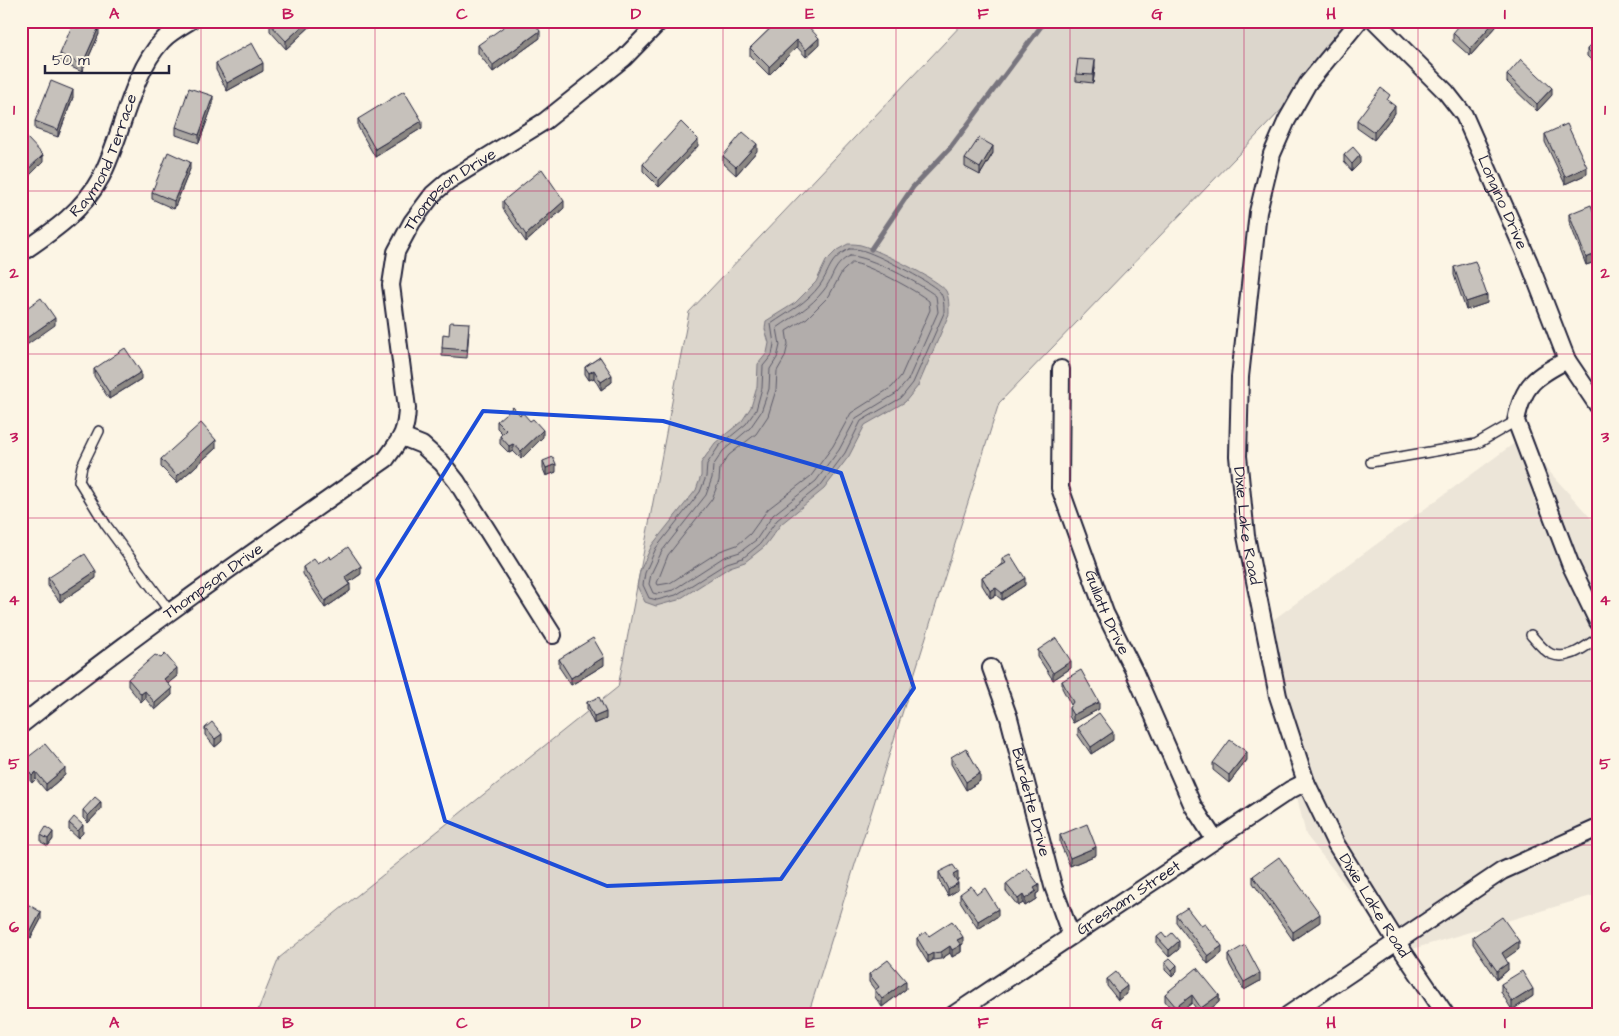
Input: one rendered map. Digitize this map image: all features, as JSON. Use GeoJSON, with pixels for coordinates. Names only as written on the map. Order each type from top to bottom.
{"type":"FeatureCollection","features":[{"type":"Feature","properties":{"kind":"street","name":"Raymond Terrace"},"geometry":{"type":"LineString","coordinates":[[21,253],[59,227],[83,204],[101,177],[144,67],[162,41],[190,21]]}},
{"type":"Feature","properties":{"kind":"street","name":"Thompson Drive"},"geometry":{"type":"LineString","coordinates":[[21,725],[93,668],[386,459],[406,427],[407,408],[391,284],[396,252],[412,222],[434,194],[448,181],[545,120],[624,58],[660,21]]}},
{"type":"Feature","properties":{"kind":"street","name":"Dixie Lake Road"},"geometry":{"type":"LineString","coordinates":[[1359,21],[1308,83],[1287,120],[1272,154],[1258,212],[1240,377],[1238,456],[1246,536],[1278,696],[1306,782],[1336,844],[1396,941],[1446,1015]]}},
{"type":"Feature","properties":{"kind":"street","name":"Longino Drive"},"geometry":{"type":"LineString","coordinates":[[1374,21],[1446,92],[1464,115],[1529,262],[1567,360],[1598,406]]}},
{"type":"Feature","properties":{"kind":"street"},"geometry":{"type":"LineString","coordinates":[[1567,360],[1540,374],[1527,388],[1518,409],[1516,421],[1571,566],[1598,622]]}},
{"type":"Feature","properties":{"kind":"street","name":"Gullatt Drive"},"geometry":{"type":"LineString","coordinates":[[1061,369],[1060,488],[1105,613],[1134,671],[1193,806],[1215,840]]}},
{"type":"Feature","properties":{"kind":"street"},"geometry":{"type":"LineString","coordinates":[[402,436],[422,445],[442,463],[457,482],[553,635]]}},
{"type":"Feature","properties":{"kind":"street","name":"Burdette Drive"},"geometry":{"type":"LineString","coordinates":[[991,668],[1009,718],[1053,886],[1071,936]]}},
{"type":"Feature","properties":{"kind":"street","name":"Gresham Street"},"geometry":{"type":"LineString","coordinates":[[953,1015],[1290,790],[1306,782]]}},
{"type":"Feature","properties":{"kind":"street"},"geometry":{"type":"LineString","coordinates":[[1288,1015],[1502,870],[1598,828]]}},
{"type":"Feature","properties":{"kind":"lane"},"geometry":{"type":"LineString","coordinates":[[1371,462],[1476,444],[1516,421]]}},
{"type":"Feature","properties":{"kind":"lane"},"geometry":{"type":"LineString","coordinates":[[99,431],[82,466],[79,481],[106,525],[170,612]]}},
{"type":"Feature","properties":{"kind":"lane"},"geometry":{"type":"LineString","coordinates":[[1530,635],[1551,654],[1563,655],[1578,652],[1598,638]]}},
{"type":"Feature","properties":{"kind":"highlighted area"},"geometry":{"type":"Polygon","coordinates":[[[483,411],[663,421],[841,473],[914,688],[781,879],[607,886],[445,821],[377,580],[483,411]]]}},
{"type":"Feature","properties":{"kind":"shaded area"},"geometry":{"type":"Polygon","coordinates":[[[965,21],[1366,22],[999,403],[808,1015],[256,1015],[279,958],[618,687],[689,312],[965,21]]]}},
{"type":"Feature","properties":{"kind":"shaded area"},"geometry":{"type":"Polygon","coordinates":[[[1520,439],[1598,526],[1598,894],[1399,953],[1306,835],[1258,631],[1520,439]]]}},
{"type":"Feature","properties":{"kind":"water"},"geometry":{"type":"Polygon","coordinates":[[[848,244],[862,245],[894,259],[921,273],[946,291],[949,314],[918,386],[905,402],[865,425],[849,456],[824,489],[781,524],[764,547],[745,562],[730,567],[678,600],[656,606],[645,602],[637,586],[640,571],[652,545],[696,490],[701,476],[701,463],[715,443],[742,421],[751,407],[757,387],[758,364],[767,353],[769,343],[765,329],[766,321],[795,303],[816,282],[826,261],[837,250],[848,244]]]}},
{"type":"Feature","properties":{"kind":"building"},"geometry":{"type":"Polygon","coordinates":[[[74,21],[87,21],[99,27],[82,65],[60,54],[74,21]]]}},
{"type":"Feature","properties":{"kind":"building"},"geometry":{"type":"Polygon","coordinates":[[[272,21],[308,21],[286,41],[270,24],[272,21]]]}},
{"type":"Feature","properties":{"kind":"building"},"geometry":{"type":"Polygon","coordinates":[[[512,21],[533,21],[540,31],[493,65],[478,45],[512,21]]]}},
{"type":"Feature","properties":{"kind":"building"},"geometry":{"type":"Polygon","coordinates":[[[778,21],[803,21],[819,38],[806,50],[797,40],[769,67],[750,48],[778,21]]]}},
{"type":"Feature","properties":{"kind":"building"},"geometry":{"type":"Polygon","coordinates":[[[1463,21],[1495,21],[1470,49],[1453,33],[1463,21]]]}},
{"type":"Feature","properties":{"kind":"building"},"geometry":{"type":"Polygon","coordinates":[[[252,43],[263,63],[227,83],[216,63],[252,43]]]}},
{"type":"Feature","properties":{"kind":"building"},"geometry":{"type":"Polygon","coordinates":[[[1593,43],[1598,48],[1598,54],[1595,57],[1587,49],[1593,43]]]}},
{"type":"Feature","properties":{"kind":"building"},"geometry":{"type":"Polygon","coordinates":[[[1078,59],[1095,60],[1093,75],[1076,74],[1078,59]]]}},
{"type":"Feature","properties":{"kind":"building"},"geometry":{"type":"Polygon","coordinates":[[[1521,59],[1552,88],[1537,104],[1507,75],[1521,59]]]}},
{"type":"Feature","properties":{"kind":"building"},"geometry":{"type":"Polygon","coordinates":[[[51,81],[73,90],[58,130],[35,121],[51,81]]]}},
{"type":"Feature","properties":{"kind":"building"},"geometry":{"type":"Polygon","coordinates":[[[189,88],[213,96],[199,135],[176,127],[189,88]]]}},
{"type":"Feature","properties":{"kind":"building"},"geometry":{"type":"Polygon","coordinates":[[[1381,88],[1390,95],[1387,100],[1395,106],[1374,132],[1357,120],[1381,88]]]}},
{"type":"Feature","properties":{"kind":"building"},"geometry":{"type":"Polygon","coordinates":[[[404,91],[422,121],[375,149],[358,119],[404,91]]]}},
{"type":"Feature","properties":{"kind":"building"},"geometry":{"type":"Polygon","coordinates":[[[681,122],[698,139],[659,180],[643,164],[681,122]]]}},
{"type":"Feature","properties":{"kind":"building"},"geometry":{"type":"Polygon","coordinates":[[[1567,124],[1587,167],[1565,177],[1545,134],[1567,124]]]}},
{"type":"Feature","properties":{"kind":"building"},"geometry":{"type":"Polygon","coordinates":[[[743,132],[757,144],[736,167],[723,156],[743,132]]]}},
{"type":"Feature","properties":{"kind":"building"},"geometry":{"type":"Polygon","coordinates":[[[27,138],[43,155],[21,176],[21,144],[27,138]]]}},
{"type":"Feature","properties":{"kind":"building"},"geometry":{"type":"Polygon","coordinates":[[[979,138],[993,146],[980,168],[965,159],[979,138]]]}},
{"type":"Feature","properties":{"kind":"building"},"geometry":{"type":"Polygon","coordinates":[[[1353,147],[1360,155],[1352,164],[1344,155],[1353,147]]]}},
{"type":"Feature","properties":{"kind":"building"},"geometry":{"type":"Polygon","coordinates":[[[168,152],[190,162],[174,201],[152,192],[168,152]]]}},
{"type":"Feature","properties":{"kind":"building"},"geometry":{"type":"Polygon","coordinates":[[[542,169],[564,201],[526,235],[503,201],[542,169]]]}},
{"type":"Feature","properties":{"kind":"building"},"geometry":{"type":"Polygon","coordinates":[[[1591,205],[1598,224],[1598,253],[1586,258],[1569,214],[1591,205]]]}},
{"type":"Feature","properties":{"kind":"building"},"geometry":{"type":"Polygon","coordinates":[[[1475,261],[1487,295],[1466,302],[1454,267],[1475,261]]]}},
{"type":"Feature","properties":{"kind":"building"},"geometry":{"type":"Polygon","coordinates":[[[41,298],[55,318],[21,342],[21,312],[41,298]]]}},
{"type":"Feature","properties":{"kind":"building"},"geometry":{"type":"Polygon","coordinates":[[[450,322],[469,323],[467,350],[442,348],[443,334],[449,335],[450,322]]]}},
{"type":"Feature","properties":{"kind":"building"},"geometry":{"type":"Polygon","coordinates":[[[125,348],[141,372],[109,392],[94,369],[125,348]]]}},
{"type":"Feature","properties":{"kind":"building"},"geometry":{"type":"Polygon","coordinates":[[[600,357],[612,375],[601,382],[594,370],[589,373],[585,367],[600,357]]]}},
{"type":"Feature","properties":{"kind":"building"},"geometry":{"type":"Polygon","coordinates":[[[513,407],[520,415],[523,413],[530,421],[533,419],[543,430],[521,451],[513,444],[509,446],[500,436],[506,430],[497,421],[513,407]]]}},
{"type":"Feature","properties":{"kind":"building"},"geometry":{"type":"Polygon","coordinates":[[[201,423],[216,440],[177,476],[161,459],[201,423]]]}},
{"type":"Feature","properties":{"kind":"building"},"geometry":{"type":"Polygon","coordinates":[[[553,457],[556,464],[546,468],[543,461],[553,457]]]}},
{"type":"Feature","properties":{"kind":"building"},"geometry":{"type":"Polygon","coordinates":[[[348,547],[361,566],[345,577],[350,584],[325,601],[303,567],[314,559],[318,564],[330,556],[331,559],[348,547]]]}},
{"type":"Feature","properties":{"kind":"building"},"geometry":{"type":"Polygon","coordinates":[[[85,554],[96,571],[60,595],[48,578],[85,554]]]}},
{"type":"Feature","properties":{"kind":"building"},"geometry":{"type":"Polygon","coordinates":[[[1010,554],[1025,578],[1002,593],[996,588],[990,591],[982,577],[1006,563],[1002,558],[1010,554]]]}},
{"type":"Feature","properties":{"kind":"building"},"geometry":{"type":"Polygon","coordinates":[[[21,612],[25,618],[21,620],[21,612]]]}},
{"type":"Feature","properties":{"kind":"building"},"geometry":{"type":"Polygon","coordinates":[[[593,638],[604,657],[571,678],[559,659],[593,638]]]}},
{"type":"Feature","properties":{"kind":"building"},"geometry":{"type":"Polygon","coordinates":[[[1056,638],[1071,661],[1053,673],[1038,650],[1056,638]]]}},
{"type":"Feature","properties":{"kind":"building"},"geometry":{"type":"Polygon","coordinates":[[[165,654],[177,668],[164,679],[172,688],[155,703],[145,691],[141,694],[128,679],[155,655],[161,658],[165,654]]]}},
{"type":"Feature","properties":{"kind":"building"},"geometry":{"type":"Polygon","coordinates":[[[1081,670],[1099,702],[1073,715],[1069,708],[1073,702],[1062,681],[1081,670]]]}},
{"type":"Feature","properties":{"kind":"building"},"geometry":{"type":"Polygon","coordinates":[[[599,697],[606,712],[594,717],[587,702],[599,697]]]}},
{"type":"Feature","properties":{"kind":"building"},"geometry":{"type":"Polygon","coordinates":[[[1099,713],[1113,732],[1091,747],[1078,728],[1099,713]]]}},
{"type":"Feature","properties":{"kind":"building"},"geometry":{"type":"Polygon","coordinates":[[[212,722],[222,734],[215,739],[205,728],[212,722]]]}},
{"type":"Feature","properties":{"kind":"building"},"geometry":{"type":"Polygon","coordinates":[[[1230,740],[1247,752],[1229,775],[1213,763],[1230,740]]]}},
{"type":"Feature","properties":{"kind":"building"},"geometry":{"type":"Polygon","coordinates":[[[45,744],[65,768],[46,784],[36,772],[32,776],[22,762],[45,744]]]}},
{"type":"Feature","properties":{"kind":"building"},"geometry":{"type":"Polygon","coordinates":[[[966,748],[980,773],[966,782],[951,757],[966,748]]]}},
{"type":"Feature","properties":{"kind":"building"},"geometry":{"type":"Polygon","coordinates":[[[95,797],[101,802],[88,816],[83,810],[95,797]]]}},
{"type":"Feature","properties":{"kind":"building"},"geometry":{"type":"Polygon","coordinates":[[[74,817],[83,825],[78,831],[69,823],[74,817]]]}},
{"type":"Feature","properties":{"kind":"building"},"geometry":{"type":"Polygon","coordinates":[[[1087,824],[1096,847],[1070,858],[1060,835],[1087,824]]]}},
{"type":"Feature","properties":{"kind":"building"},"geometry":{"type":"Polygon","coordinates":[[[46,827],[53,832],[48,839],[41,835],[46,827]]]}},
{"type":"Feature","properties":{"kind":"building"},"geometry":{"type":"Polygon","coordinates":[[[1279,857],[1320,914],[1293,932],[1253,876],[1279,857]]]}},
{"type":"Feature","properties":{"kind":"building"},"geometry":{"type":"Polygon","coordinates":[[[953,865],[958,872],[953,875],[958,883],[948,889],[939,872],[953,865]]]}},
{"type":"Feature","properties":{"kind":"building"},"geometry":{"type":"Polygon","coordinates":[[[1027,868],[1039,885],[1034,888],[1036,891],[1025,899],[1023,895],[1018,899],[1006,884],[1027,868]]]}},
{"type":"Feature","properties":{"kind":"building"},"geometry":{"type":"Polygon","coordinates":[[[971,886],[977,894],[985,888],[998,909],[978,921],[960,894],[971,886]]]}},
{"type":"Feature","properties":{"kind":"building"},"geometry":{"type":"Polygon","coordinates":[[[22,901],[41,912],[31,931],[21,925],[22,901]]]}},
{"type":"Feature","properties":{"kind":"building"},"geometry":{"type":"Polygon","coordinates":[[[1187,908],[1201,926],[1205,924],[1222,946],[1208,956],[1176,915],[1187,908]]]}},
{"type":"Feature","properties":{"kind":"building"},"geometry":{"type":"Polygon","coordinates":[[[1502,917],[1519,941],[1502,953],[1508,963],[1497,971],[1473,937],[1502,917]]]}},
{"type":"Feature","properties":{"kind":"building"},"geometry":{"type":"Polygon","coordinates":[[[952,921],[963,937],[957,940],[961,945],[952,950],[950,946],[941,952],[928,956],[917,938],[926,932],[929,936],[952,921]]]}},
{"type":"Feature","properties":{"kind":"building"},"geometry":{"type":"Polygon","coordinates":[[[1162,933],[1166,938],[1172,933],[1179,941],[1169,950],[1157,937],[1162,933]]]}},
{"type":"Feature","properties":{"kind":"building"},"geometry":{"type":"Polygon","coordinates":[[[1245,945],[1260,973],[1244,982],[1228,955],[1245,945]]]}},
{"type":"Feature","properties":{"kind":"building"},"geometry":{"type":"Polygon","coordinates":[[[1170,958],[1177,965],[1172,970],[1165,962],[1170,958]]]}},
{"type":"Feature","properties":{"kind":"building"},"geometry":{"type":"Polygon","coordinates":[[[888,960],[906,981],[882,999],[875,990],[879,987],[869,974],[888,960]]]}},
{"type":"Feature","properties":{"kind":"building"},"geometry":{"type":"Polygon","coordinates":[[[1197,968],[1219,995],[1201,1008],[1192,995],[1176,1007],[1165,994],[1197,968]]]}},
{"type":"Feature","properties":{"kind":"building"},"geometry":{"type":"Polygon","coordinates":[[[1522,971],[1533,989],[1512,1002],[1501,984],[1522,971]]]}},
{"type":"Feature","properties":{"kind":"building"},"geometry":{"type":"Polygon","coordinates":[[[1116,972],[1127,986],[1118,993],[1107,979],[1116,972]]]}},
{"type":"Feature","properties":{"kind":"building"},"geometry":{"type":"Polygon","coordinates":[[[1538,1010],[1542,1015],[1532,1015],[1538,1010]]]}},
{"type":"Feature","properties":{"kind":"building"},"geometry":{"type":"Polygon","coordinates":[[[1098,1011],[1101,1015],[1093,1015],[1098,1011]]]}},
{"type":"Feature","properties":{"kind":"waterway"},"geometry":{"type":"LineString","coordinates":[[871,249],[913,187],[951,147],[1045,21]]}}]}
